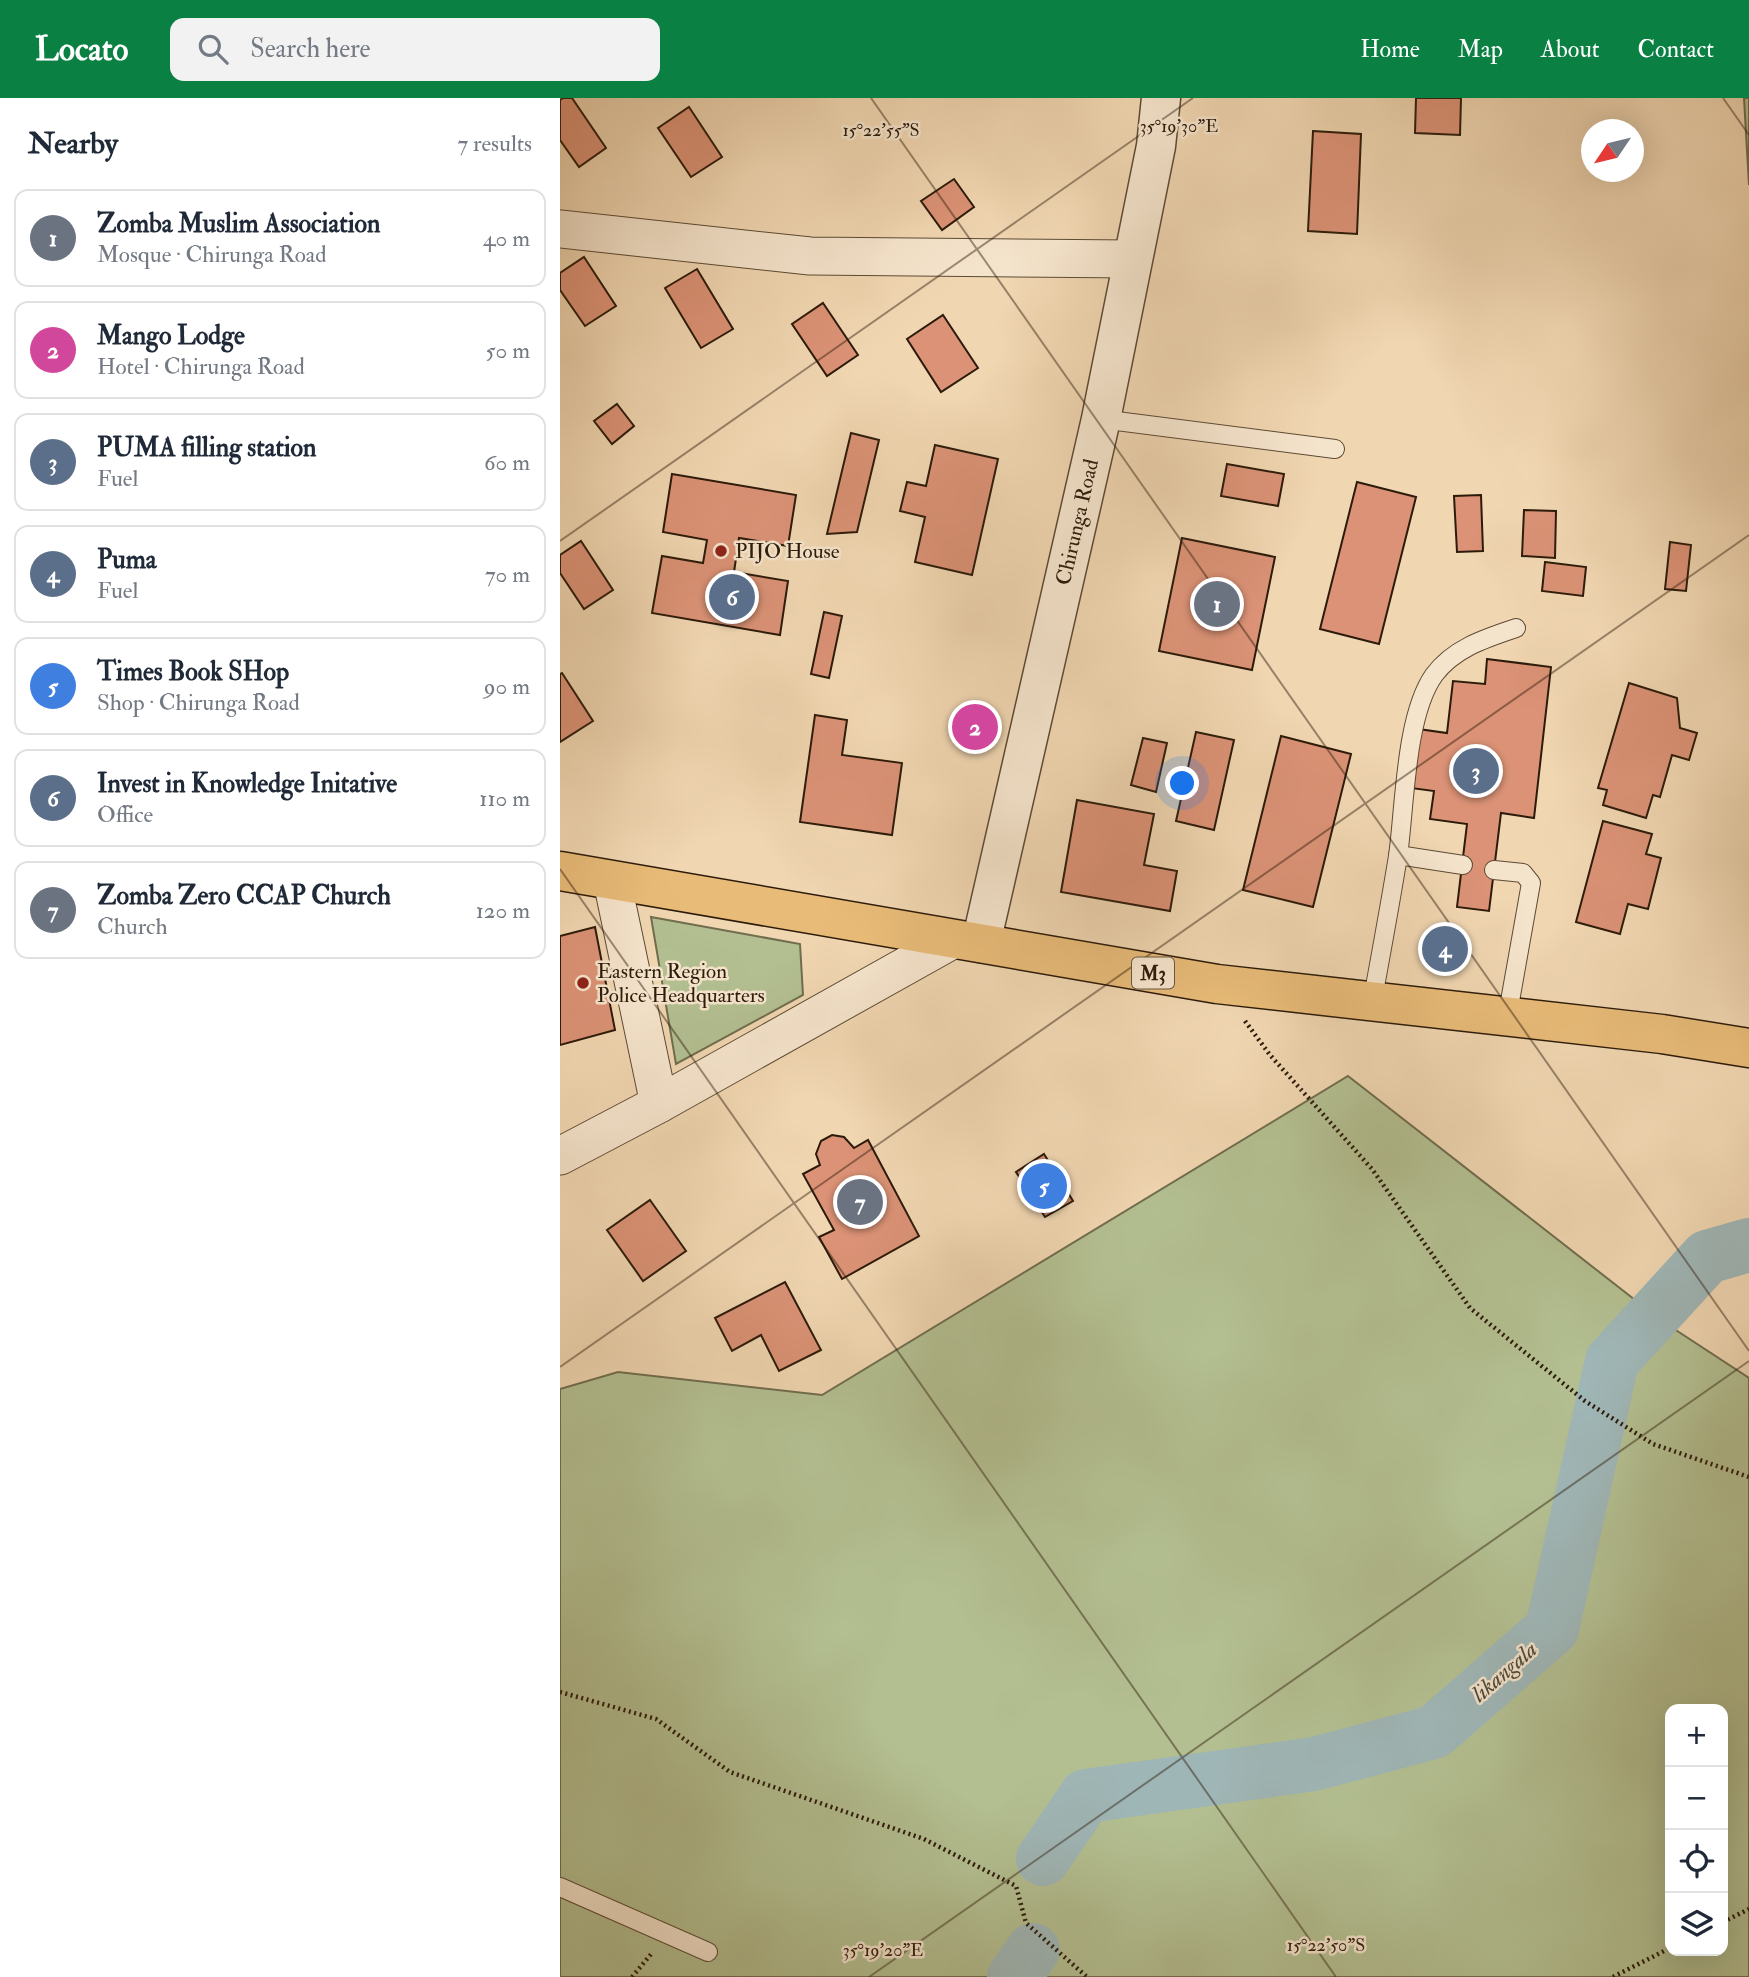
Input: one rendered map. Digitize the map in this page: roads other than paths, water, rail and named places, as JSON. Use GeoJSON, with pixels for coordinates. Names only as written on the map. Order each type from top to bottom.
{"type":"FeatureCollection","features":[{"type":"Feature","properties":{"kind":"highway","name":"M3"},"geometry":{"type":"LineString","coordinates":[[560,871],[1217,984],[1662,1034],[1749,1048]]}},
{"type":"Feature","properties":{"kind":"street","name":"Chirunga Road"},"geometry":{"type":"LineString","coordinates":[[967,941],[1101,419],[1156,146],[1161,98]]}},
{"type":"Feature","properties":{"kind":"street"},"geometry":{"type":"LineString","coordinates":[[560,229],[810,256],[1132,259]]}},
{"type":"Feature","properties":{"kind":"street"},"geometry":{"type":"LineString","coordinates":[[612,881],[659,1104]]}},
{"type":"Feature","properties":{"kind":"street"},"geometry":{"type":"LineString","coordinates":[[560,1156],[967,941]]}},
{"type":"Feature","properties":{"kind":"lane"},"geometry":{"type":"LineString","coordinates":[[1101,419],[1335,449]]}},
{"type":"Feature","properties":{"kind":"lane"},"geometry":{"type":"LineString","coordinates":[[1373,1003],[1398,855],[1410,754],[1422,701],[1433,676],[1450,657],[1482,640],[1516,628]]}},
{"type":"Feature","properties":{"kind":"lane"},"geometry":{"type":"LineString","coordinates":[[1398,855],[1463,865]]}},
{"type":"Feature","properties":{"kind":"lane"},"geometry":{"type":"LineString","coordinates":[[1494,870],[1523,873],[1531,883],[1507,1018]]}},
{"type":"Feature","properties":{"kind":"lane"},"geometry":{"type":"LineString","coordinates":[[560,1887],[708,1952]]}},
{"type":"Feature","properties":{"kind":"waterway","name":"likangala"},"geometry":{"type":"LineString","coordinates":[[1043,1859],[1086,1796],[1314,1764],[1434,1732],[1552,1629],[1612,1361],[1707,1257],[1749,1245]]}},
{"type":"Feature","properties":{"kind":"waterway","name":"likangala"},"geometry":{"type":"LineString","coordinates":[[1014,1977],[1033,1950]]}},
{"type":"Feature","properties":{"kind":"place","name":"PIJO House"},"geometry":{"type":"Point","coordinates":[721,551]}},
{"type":"Feature","properties":{"kind":"place","name":"Invest in Knowledge Initative"},"geometry":{"type":"Point","coordinates":[732,597]}},
{"type":"Feature","properties":{"kind":"place","name":"Zomba Muslim Association"},"geometry":{"type":"Point","coordinates":[1217,604]}},
{"type":"Feature","properties":{"kind":"place","name":"Mango Lodge"},"geometry":{"type":"Point","coordinates":[975,727]}},
{"type":"Feature","properties":{"kind":"place","name":"PUMA filling station"},"geometry":{"type":"Point","coordinates":[1476,771]}},
{"type":"Feature","properties":{"kind":"place","name":"Puma"},"geometry":{"type":"Point","coordinates":[1445,949]}},
{"type":"Feature","properties":{"kind":"place","name":"Eastern Region Police Headquarters"},"geometry":{"type":"Point","coordinates":[583,983]}},
{"type":"Feature","properties":{"kind":"place","name":"Times Book SHop"},"geometry":{"type":"Point","coordinates":[1044,1186]}},
{"type":"Feature","properties":{"kind":"place","name":"Zomba Zero CCAP Church"},"geometry":{"type":"Point","coordinates":[860,1202]}}]}
